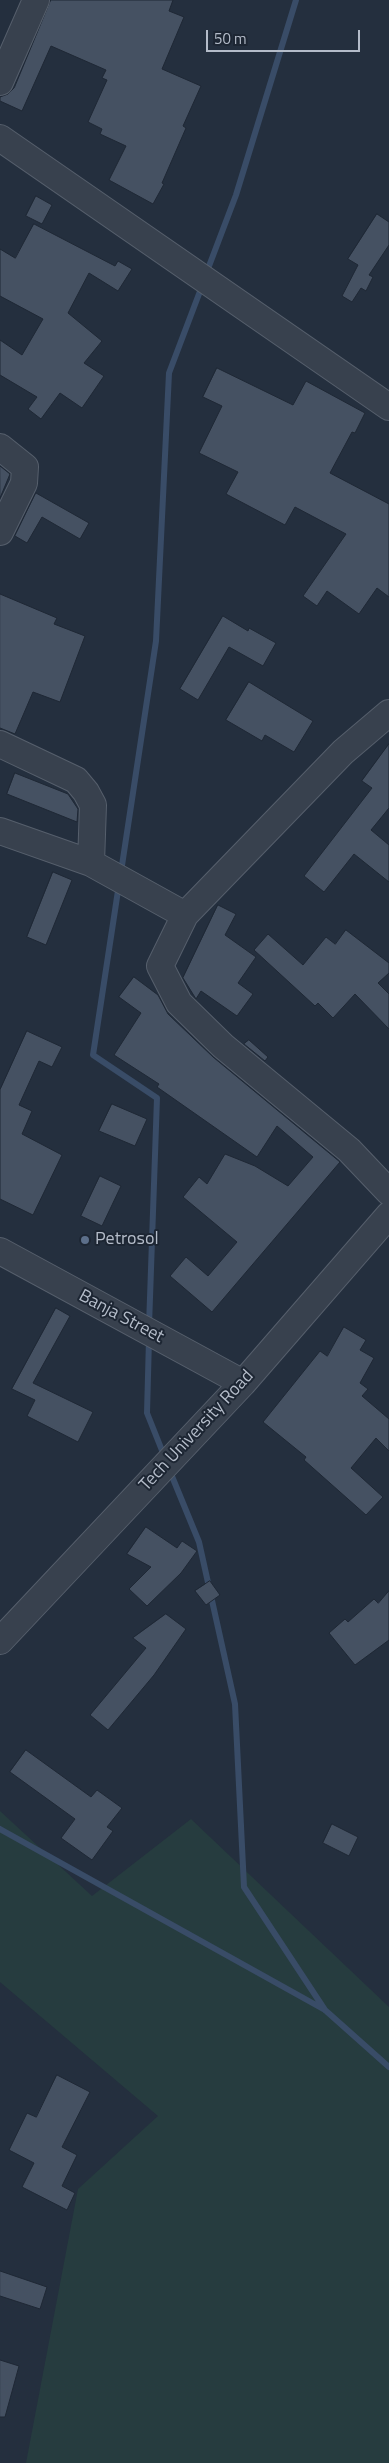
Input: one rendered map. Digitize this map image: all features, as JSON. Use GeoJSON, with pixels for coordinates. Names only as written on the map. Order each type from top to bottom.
{"type":"FeatureCollection","features":[{"type":"Feature","properties":{"kind":"street"},"geometry":{"type":"LineString","coordinates":[[0,82],[36,0]]}},
{"type":"Feature","properties":{"kind":"street"},"geometry":{"type":"LineString","coordinates":[[0,138],[387,401]]}},
{"type":"Feature","properties":{"kind":"street"},"geometry":{"type":"LineString","coordinates":[[0,447],[25,467],[24,483],[0,532]]}},
{"type":"Feature","properties":{"kind":"street"},"geometry":{"type":"LineString","coordinates":[[389,714],[343,752],[185,915],[160,966],[179,1003],[223,1046],[349,1150],[389,1192]]}},
{"type":"Feature","properties":{"kind":"street"},"geometry":{"type":"LineString","coordinates":[[0,744],[76,780],[86,792],[93,805],[91,863]]}},
{"type":"Feature","properties":{"kind":"street"},"geometry":{"type":"LineString","coordinates":[[0,831],[91,863],[185,915]]}},
{"type":"Feature","properties":{"kind":"street","name":"Tech University Road"},"geometry":{"type":"LineString","coordinates":[[0,1641],[243,1383],[389,1215]]}},
{"type":"Feature","properties":{"kind":"street","name":"Banja Street"},"geometry":{"type":"LineString","coordinates":[[0,1251],[243,1383]]}},
{"type":"Feature","properties":{"kind":"green space"},"geometry":{"type":"Polygon","coordinates":[[[0,1811],[92,1896],[191,1819],[389,2007],[389,2463],[26,2463],[78,2189],[158,2116],[0,1982],[0,1811]]]}},
{"type":"Feature","properties":{"kind":"building"},"geometry":{"type":"Polygon","coordinates":[[[51,0],[173,0],[169,11],[184,17],[162,69],[201,86],[183,126],[186,128],[162,183],[164,184],[153,204],[109,180],[126,146],[100,134],[102,129],[88,122],[107,80],[102,78],[106,70],[51,46],[22,111],[0,101],[0,97],[8,94],[14,88],[51,0]]]}},
{"type":"Feature","properties":{"kind":"building"},"geometry":{"type":"Polygon","coordinates":[[[36,196],[52,205],[42,224],[26,216],[36,196]]]}},
{"type":"Feature","properties":{"kind":"building"},"geometry":{"type":"Polygon","coordinates":[[[377,214],[389,222],[389,245],[369,275],[373,277],[366,291],[361,288],[352,302],[342,296],[358,265],[348,259],[377,214]]]}},
{"type":"Feature","properties":{"kind":"building"},"geometry":{"type":"Polygon","coordinates":[[[34,224],[115,266],[118,261],[132,269],[118,291],[89,273],[68,313],[102,341],[84,363],[104,376],[82,408],[60,393],[41,419],[28,409],[37,397],[0,375],[0,340],[22,355],[43,319],[0,296],[0,249],[15,258],[34,224]]]}},
{"type":"Feature","properties":{"kind":"building"},"geometry":{"type":"Polygon","coordinates":[[[217,368],[293,405],[306,381],[365,413],[355,433],[352,432],[330,473],[389,504],[389,597],[377,588],[359,614],[327,591],[317,606],[303,596],[346,534],[295,507],[285,525],[226,494],[238,472],[199,453],[222,406],[203,397],[217,368]]]}},
{"type":"Feature","properties":{"kind":"building"},"geometry":{"type":"Polygon","coordinates":[[[0,466],[10,474],[0,498],[0,466]]]}},
{"type":"Feature","properties":{"kind":"building"},"geometry":{"type":"Polygon","coordinates":[[[36,493],[89,523],[80,539],[42,517],[27,543],[15,536],[36,493]]]}},
{"type":"Feature","properties":{"kind":"building"},"geometry":{"type":"Polygon","coordinates":[[[0,594],[57,618],[54,624],[85,636],[60,702],[33,692],[15,734],[0,728],[0,594]]]}},
{"type":"Feature","properties":{"kind":"building"},"geometry":{"type":"Polygon","coordinates":[[[223,616],[248,631],[249,628],[276,643],[263,666],[229,647],[198,700],[180,689],[223,616]]]}},
{"type":"Feature","properties":{"kind":"building"},"geometry":{"type":"Polygon","coordinates":[[[249,682],[313,721],[294,752],[265,735],[262,741],[226,720],[249,682]]]}},
{"type":"Feature","properties":{"kind":"building"},"geometry":{"type":"Polygon","coordinates":[[[389,744],[389,808],[371,830],[389,845],[389,882],[354,854],[324,892],[304,876],[372,788],[362,781],[389,744]]]}},
{"type":"Feature","properties":{"kind":"building"},"geometry":{"type":"Polygon","coordinates":[[[15,773],[68,794],[78,809],[77,822],[7,794],[15,773]]]}},
{"type":"Feature","properties":{"kind":"building"},"geometry":{"type":"Polygon","coordinates":[[[53,872],[72,880],[46,945],[27,937],[53,872]]]}},
{"type":"Feature","properties":{"kind":"building"},"geometry":{"type":"Polygon","coordinates":[[[218,905],[236,914],[225,935],[256,957],[238,983],[253,994],[237,1016],[201,991],[196,999],[183,978],[218,905]]]}},
{"type":"Feature","properties":{"kind":"building"},"geometry":{"type":"Polygon","coordinates":[[[346,930],[389,963],[389,973],[378,983],[389,994],[389,1029],[355,994],[333,1018],[318,1003],[315,1006],[254,950],[268,934],[303,965],[326,937],[335,944],[346,930]]]}},
{"type":"Feature","properties":{"kind":"building"},"geometry":{"type":"Polygon","coordinates":[[[134,977],[158,995],[168,1014],[213,1057],[340,1162],[212,1312],[170,1276],[186,1257],[208,1276],[237,1242],[183,1197],[199,1177],[207,1184],[225,1154],[255,1166],[288,1186],[313,1157],[277,1126],[257,1157],[157,1087],[159,1084],[114,1055],[141,1013],[119,997],[134,977]]]}},
{"type":"Feature","properties":{"kind":"building"},"geometry":{"type":"Polygon","coordinates":[[[27,1031],[62,1047],[52,1067],[39,1061],[19,1105],[32,1111],[22,1134],[62,1155],[33,1215],[0,1199],[0,1090],[27,1031]]]}},
{"type":"Feature","properties":{"kind":"building"},"geometry":{"type":"Polygon","coordinates":[[[249,1040],[268,1057],[265,1061],[244,1044],[249,1040]]]}},
{"type":"Feature","properties":{"kind":"building"},"geometry":{"type":"Polygon","coordinates":[[[112,1104],[147,1119],[135,1146],[99,1131],[112,1104]]]}},
{"type":"Feature","properties":{"kind":"building"},"geometry":{"type":"Polygon","coordinates":[[[100,1176],[121,1186],[102,1226],[81,1216],[100,1176]]]}},
{"type":"Feature","properties":{"kind":"building"},"geometry":{"type":"Polygon","coordinates":[[[56,1308],[70,1316],[33,1383],[93,1412],[78,1442],[27,1416],[35,1400],[12,1389],[56,1308]]]}},
{"type":"Feature","properties":{"kind":"building"},"geometry":{"type":"Polygon","coordinates":[[[344,1327],[366,1340],[360,1350],[374,1358],[360,1383],[368,1389],[362,1396],[389,1419],[389,1451],[376,1438],[351,1468],[383,1497],[366,1515],[304,1460],[306,1457],[263,1422],[320,1351],[327,1356],[344,1327]]]}},
{"type":"Feature","properties":{"kind":"building"},"geometry":{"type":"Polygon","coordinates":[[[146,1527],[177,1548],[182,1541],[197,1551],[181,1573],[147,1606],[129,1589],[151,1567],[127,1554],[146,1527]]]}},
{"type":"Feature","properties":{"kind":"building"},"geometry":{"type":"Polygon","coordinates":[[[210,1581],[220,1595],[206,1605],[195,1591],[210,1581]]]}},
{"type":"Feature","properties":{"kind":"building"},"geometry":{"type":"Polygon","coordinates":[[[389,1591],[389,1640],[355,1665],[329,1633],[345,1619],[348,1622],[374,1599],[378,1603],[389,1591]]]}},
{"type":"Feature","properties":{"kind":"building"},"geometry":{"type":"Polygon","coordinates":[[[166,1614],[186,1629],[154,1675],[108,1730],[90,1715],[146,1648],[133,1638],[166,1614]]]}},
{"type":"Feature","properties":{"kind":"building"},"geometry":{"type":"Polygon","coordinates":[[[26,1750],[91,1797],[97,1790],[122,1808],[107,1827],[113,1831],[92,1860],[61,1838],[75,1819],[10,1772],[26,1750]]]}},
{"type":"Feature","properties":{"kind":"building"},"geometry":{"type":"Polygon","coordinates":[[[332,1824],[358,1837],[349,1856],[323,1843],[332,1824]]]}},
{"type":"Feature","properties":{"kind":"building"},"geometry":{"type":"Polygon","coordinates":[[[57,2075],[90,2092],[62,2147],[77,2155],[62,2186],[75,2193],[67,2210],[22,2187],[34,2163],[9,2150],[27,2113],[36,2117],[57,2075]]]}},
{"type":"Feature","properties":{"kind":"building"},"geometry":{"type":"Polygon","coordinates":[[[0,2271],[47,2287],[40,2309],[0,2296],[0,2271]]]}},
{"type":"Feature","properties":{"kind":"building"},"geometry":{"type":"Polygon","coordinates":[[[0,2360],[19,2366],[5,2417],[0,2417],[0,2360]]]}},
{"type":"Feature","properties":{"kind":"waterway"},"geometry":{"type":"LineString","coordinates":[[206,274],[236,195],[296,0]]}},
{"type":"Feature","properties":{"kind":"waterway"},"geometry":{"type":"LineString","coordinates":[[121,872],[156,641],[169,373],[202,286]]}},
{"type":"Feature","properties":{"kind":"waterway"},"geometry":{"type":"LineString","coordinates":[[119,884],[93,1055],[157,1098],[149,1326]]}},
{"type":"Feature","properties":{"kind":"waterway"},"geometry":{"type":"LineString","coordinates":[[149,1339],[147,1413],[165,1458]]}},
{"type":"Feature","properties":{"kind":"waterway"},"geometry":{"type":"LineString","coordinates":[[169,1469],[199,1542],[235,1704],[244,1887],[325,2010]]}},
{"type":"Feature","properties":{"kind":"waterway"},"geometry":{"type":"LineString","coordinates":[[0,1829],[325,2010],[389,2067]]}},
{"type":"Feature","properties":{"kind":"place","name":"Petrosol"},"geometry":{"type":"Point","coordinates":[85,1240]}}]}
